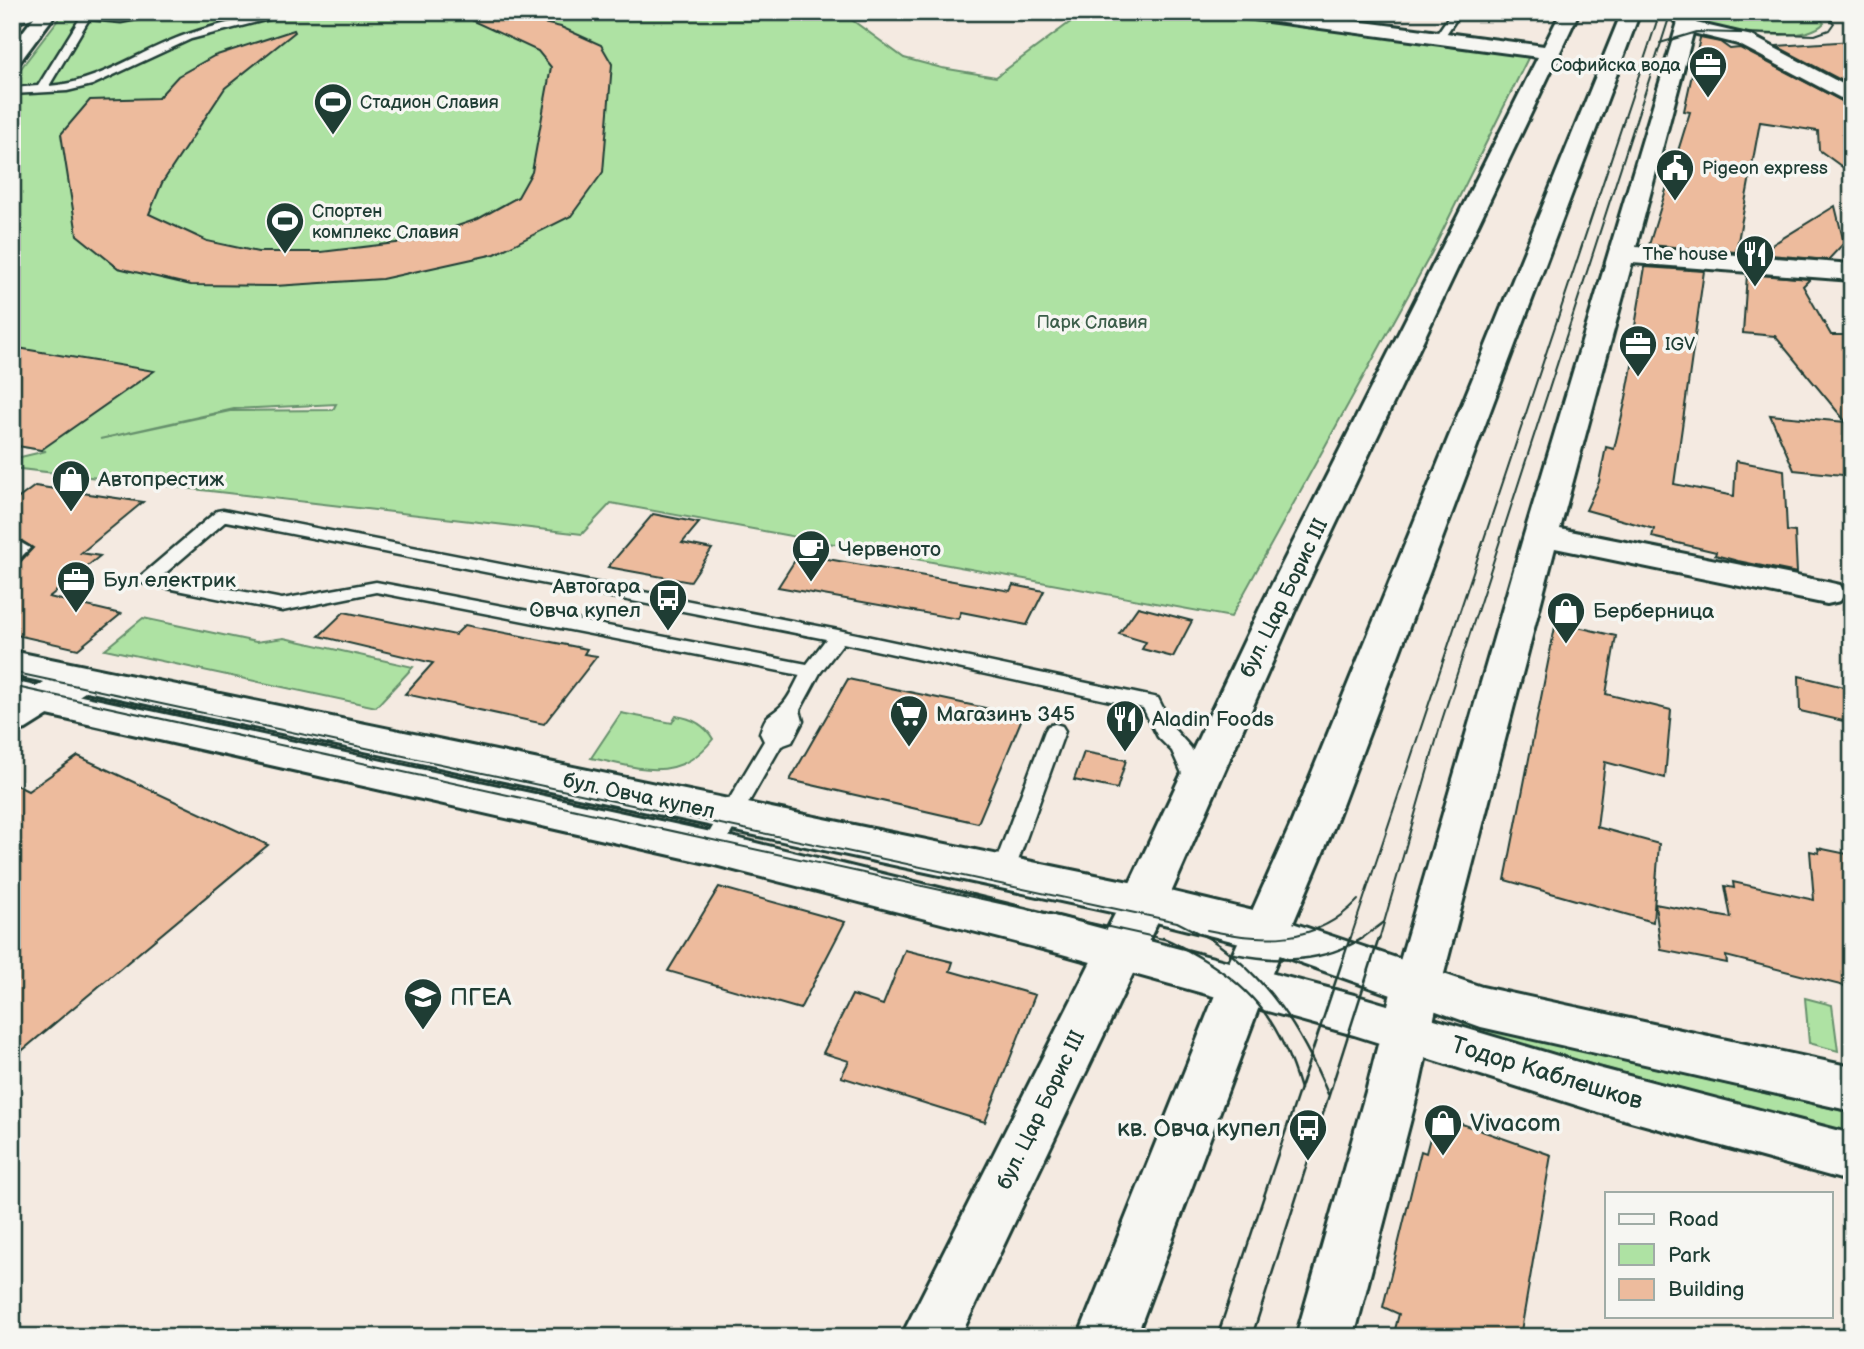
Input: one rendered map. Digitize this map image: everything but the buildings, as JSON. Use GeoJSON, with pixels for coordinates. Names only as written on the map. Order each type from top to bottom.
{"type":"FeatureCollection","features":[{"type":"Feature","properties":{"kind":"street"},"geometry":{"type":"LineString","coordinates":[[12,59],[47,12]]}},
{"type":"Feature","properties":{"kind":"street"},"geometry":{"type":"LineString","coordinates":[[1245,12],[1550,53]]}},
{"type":"Feature","properties":{"kind":"street","name":"бул. Цар Борис III"},"geometry":{"type":"LineString","coordinates":[[930,1337],[1144,902],[1278,608],[1570,12]]}},
{"type":"Feature","properties":{"kind":"street"},"geometry":{"type":"LineString","coordinates":[[1107,1337],[1243,985],[1313,824],[1631,12]]}},
{"type":"Feature","properties":{"kind":"street"},"geometry":{"type":"LineString","coordinates":[[1325,1337],[1412,1008],[1620,254],[1681,17],[1745,40],[1852,98]]}},
{"type":"Feature","properties":{"kind":"street"},"geometry":{"type":"LineString","coordinates":[[1830,88],[1852,106]]}},
{"type":"Feature","properties":{"kind":"street"},"geometry":{"type":"LineString","coordinates":[[1620,254],[1852,272]]}},
{"type":"Feature","properties":{"kind":"street"},"geometry":{"type":"LineString","coordinates":[[1825,270],[1852,295]]}},
{"type":"Feature","properties":{"kind":"street"},"geometry":{"type":"LineString","coordinates":[[1541,535],[1827,593]]}},
{"type":"Feature","properties":{"kind":"street","name":"бул. Овча купел"},"geometry":{"type":"LineString","coordinates":[[12,663],[721,832],[1119,951],[1243,985]]}},
{"type":"Feature","properties":{"kind":"street"},"geometry":{"type":"LineString","coordinates":[[23,705],[79,678]]}},
{"type":"Feature","properties":{"kind":"street","name":"бул. Овча купел"},"geometry":{"type":"LineString","coordinates":[[23,705],[721,832],[1003,873],[1144,902],[1266,932]]}},
{"type":"Feature","properties":{"kind":"street","name":"Тодор Каблешков"},"geometry":{"type":"LineString","coordinates":[[1266,932],[1412,1008],[1598,1090],[1852,1158]]}},
{"type":"Feature","properties":{"kind":"street","name":"Тодор Каблешков"},"geometry":{"type":"LineString","coordinates":[[1243,985],[1412,1008],[1481,1007],[1852,1089]]}},
{"type":"Feature","properties":{"kind":"lane"},"geometry":{"type":"LineString","coordinates":[[12,22],[47,12]]}},
{"type":"Feature","properties":{"kind":"lane"},"geometry":{"type":"LineString","coordinates":[[42,89],[88,14],[121,19],[170,12]]}},
{"type":"Feature","properties":{"kind":"lane"},"geometry":{"type":"LineString","coordinates":[[12,91],[88,83],[155,51],[235,24],[292,12]]}},
{"type":"Feature","properties":{"kind":"lane"},"geometry":{"type":"LineString","coordinates":[[1439,38],[1457,12]]}},
{"type":"Feature","properties":{"kind":"lane"},"geometry":{"type":"LineString","coordinates":[[223,18],[235,24]]}},
{"type":"Feature","properties":{"kind":"lane"},"geometry":{"type":"LineString","coordinates":[[812,671],[376,587],[282,605],[148,579],[223,515],[838,636],[1151,703],[1165,732],[1181,748],[1197,785]]}},
{"type":"Feature","properties":{"kind":"lane"},"geometry":{"type":"LineString","coordinates":[[721,832],[774,741],[785,737],[793,720],[790,710],[812,671],[838,636]]}},
{"type":"Feature","properties":{"kind":"lane"},"geometry":{"type":"LineString","coordinates":[[1003,873],[1055,731]]}},
{"type":"Feature","properties":{"kind":"green space","name":"Парк Славия"},"geometry":{"type":"Polygon","coordinates":[[[64,12],[841,12],[904,58],[942,68],[996,77],[1084,12],[1207,12],[1529,56],[1432,252],[1231,617],[611,503],[582,534],[12,468],[12,459],[46,451],[12,445],[12,80],[64,12]],[[336,404],[234,409],[100,439],[230,411],[333,410],[336,404]]]}},
{"type":"Feature","properties":{"kind":"green space"},"geometry":{"type":"Polygon","coordinates":[[[1705,12],[1814,12],[1824,23],[1814,30],[1801,33],[1767,34],[1704,25],[1705,12]]]}},
{"type":"Feature","properties":{"kind":"green space"},"geometry":{"type":"Polygon","coordinates":[[[143,618],[256,642],[284,638],[413,667],[376,707],[105,649],[143,618]]]}},
{"type":"Feature","properties":{"kind":"green space"},"geometry":{"type":"Polygon","coordinates":[[[621,713],[672,723],[676,716],[687,718],[702,726],[713,739],[700,753],[672,767],[642,768],[591,758],[621,713]]]}},
{"type":"Feature","properties":{"kind":"green space"},"geometry":{"type":"Polygon","coordinates":[[[1805,998],[1832,1005],[1838,1051],[1809,1043],[1805,998]]]}},
{"type":"Feature","properties":{"kind":"green space"},"geometry":{"type":"Polygon","coordinates":[[[1464,1024],[1852,1113],[1852,1138],[1461,1027],[1464,1024]]]}},
{"type":"Feature","properties":{"kind":"tram line"},"geometry":{"type":"LineString","coordinates":[[1350,940],[1660,12]]}},
{"type":"Feature","properties":{"kind":"tram line"},"geometry":{"type":"LineString","coordinates":[[1661,43],[1671,12]]}},
{"type":"Feature","properties":{"kind":"tram line"},"geometry":{"type":"LineString","coordinates":[[1661,43],[1697,32],[1815,35],[1829,30],[1834,23],[1821,12]]}},
{"type":"Feature","properties":{"kind":"tram line"},"geometry":{"type":"LineString","coordinates":[[1379,940],[1442,720],[1661,43]]}},
{"type":"Feature","properties":{"kind":"tram line"},"geometry":{"type":"LineString","coordinates":[[12,672],[1177,922],[1211,940]]}},
{"type":"Feature","properties":{"kind":"tram line"},"geometry":{"type":"LineString","coordinates":[[12,686],[1166,940]]}},
{"type":"Feature","properties":{"kind":"tram line"},"geometry":{"type":"LineString","coordinates":[[1207,930],[1248,937],[1288,936],[1325,925],[1342,915],[1358,900]]}},
{"type":"Feature","properties":{"kind":"tram line"},"geometry":{"type":"LineString","coordinates":[[1362,939],[1384,922]]}},
{"type":"Feature","properties":{"kind":"tram line"},"geometry":{"type":"LineString","coordinates":[[1347,946],[1350,938]]}},
{"type":"Feature","properties":{"kind":"tram line"},"geometry":{"type":"LineString","coordinates":[[1252,1337],[1379,938]]}},
{"type":"Feature","properties":{"kind":"tram line"},"geometry":{"type":"LineString","coordinates":[[1347,946],[1362,939]]}},
{"type":"Feature","properties":{"kind":"tram line"},"geometry":{"type":"LineString","coordinates":[[1166,940],[1221,971],[1252,998],[1276,1029],[1300,1088]]}},
{"type":"Feature","properties":{"kind":"tram line"},"geometry":{"type":"LineString","coordinates":[[1211,940],[1249,970],[1265,988],[1294,1027],[1310,1057]]}},
{"type":"Feature","properties":{"kind":"tram line"},"geometry":{"type":"LineString","coordinates":[[1234,954],[1268,959],[1300,959],[1347,946]]}},
{"type":"Feature","properties":{"kind":"tram line"},"geometry":{"type":"LineString","coordinates":[[1310,1057],[1347,946]]}},
{"type":"Feature","properties":{"kind":"tram line"},"geometry":{"type":"LineString","coordinates":[[1300,1088],[1310,1057]]}},
{"type":"Feature","properties":{"kind":"tram line"},"geometry":{"type":"LineString","coordinates":[[1310,1057],[1328,1094]]}},
{"type":"Feature","properties":{"kind":"tram line"},"geometry":{"type":"LineString","coordinates":[[1217,1337],[1300,1088]]}},
{"type":"Feature","properties":{"kind":"place","name":"Софийска вода"},"geometry":{"type":"Point","coordinates":[1708,99]}},
{"type":"Feature","properties":{"kind":"place","name":"Стадион Славия"},"geometry":{"type":"Point","coordinates":[333,136]}},
{"type":"Feature","properties":{"kind":"place","name":"Pigeon express"},"geometry":{"type":"Point","coordinates":[1675,202]}},
{"type":"Feature","properties":{"kind":"place","name":"Спортен комплекс Славия"},"geometry":{"type":"Point","coordinates":[285,255]}},
{"type":"Feature","properties":{"kind":"place","name":"The house"},"geometry":{"type":"Point","coordinates":[1755,288]}},
{"type":"Feature","properties":{"kind":"place","name":"IGV"},"geometry":{"type":"Point","coordinates":[1638,378]}},
{"type":"Feature","properties":{"kind":"place","name":"Автопрестиж"},"geometry":{"type":"Point","coordinates":[71,513]}},
{"type":"Feature","properties":{"kind":"place","name":"Червеното"},"geometry":{"type":"Point","coordinates":[811,583]}},
{"type":"Feature","properties":{"kind":"place","name":"Бул електрик"},"geometry":{"type":"Point","coordinates":[76,614]}},
{"type":"Feature","properties":{"kind":"place","name":"Автогара Овча купел"},"geometry":{"type":"Point","coordinates":[668,632]}},
{"type":"Feature","properties":{"kind":"place","name":"Берберница"},"geometry":{"type":"Point","coordinates":[1566,645]}},
{"type":"Feature","properties":{"kind":"place","name":"Магазинъ 345"},"geometry":{"type":"Point","coordinates":[909,748]}},
{"type":"Feature","properties":{"kind":"place","name":"Aladin Foods"},"geometry":{"type":"Point","coordinates":[1125,753]}},
{"type":"Feature","properties":{"kind":"place","name":"ПГЕА"},"geometry":{"type":"Point","coordinates":[423,1031]}},
{"type":"Feature","properties":{"kind":"place","name":"Vivacom"},"geometry":{"type":"Point","coordinates":[1443,1157]}},
{"type":"Feature","properties":{"kind":"place","name":"кв. Овча купел"},"geometry":{"type":"Point","coordinates":[1308,1162]}}]}
